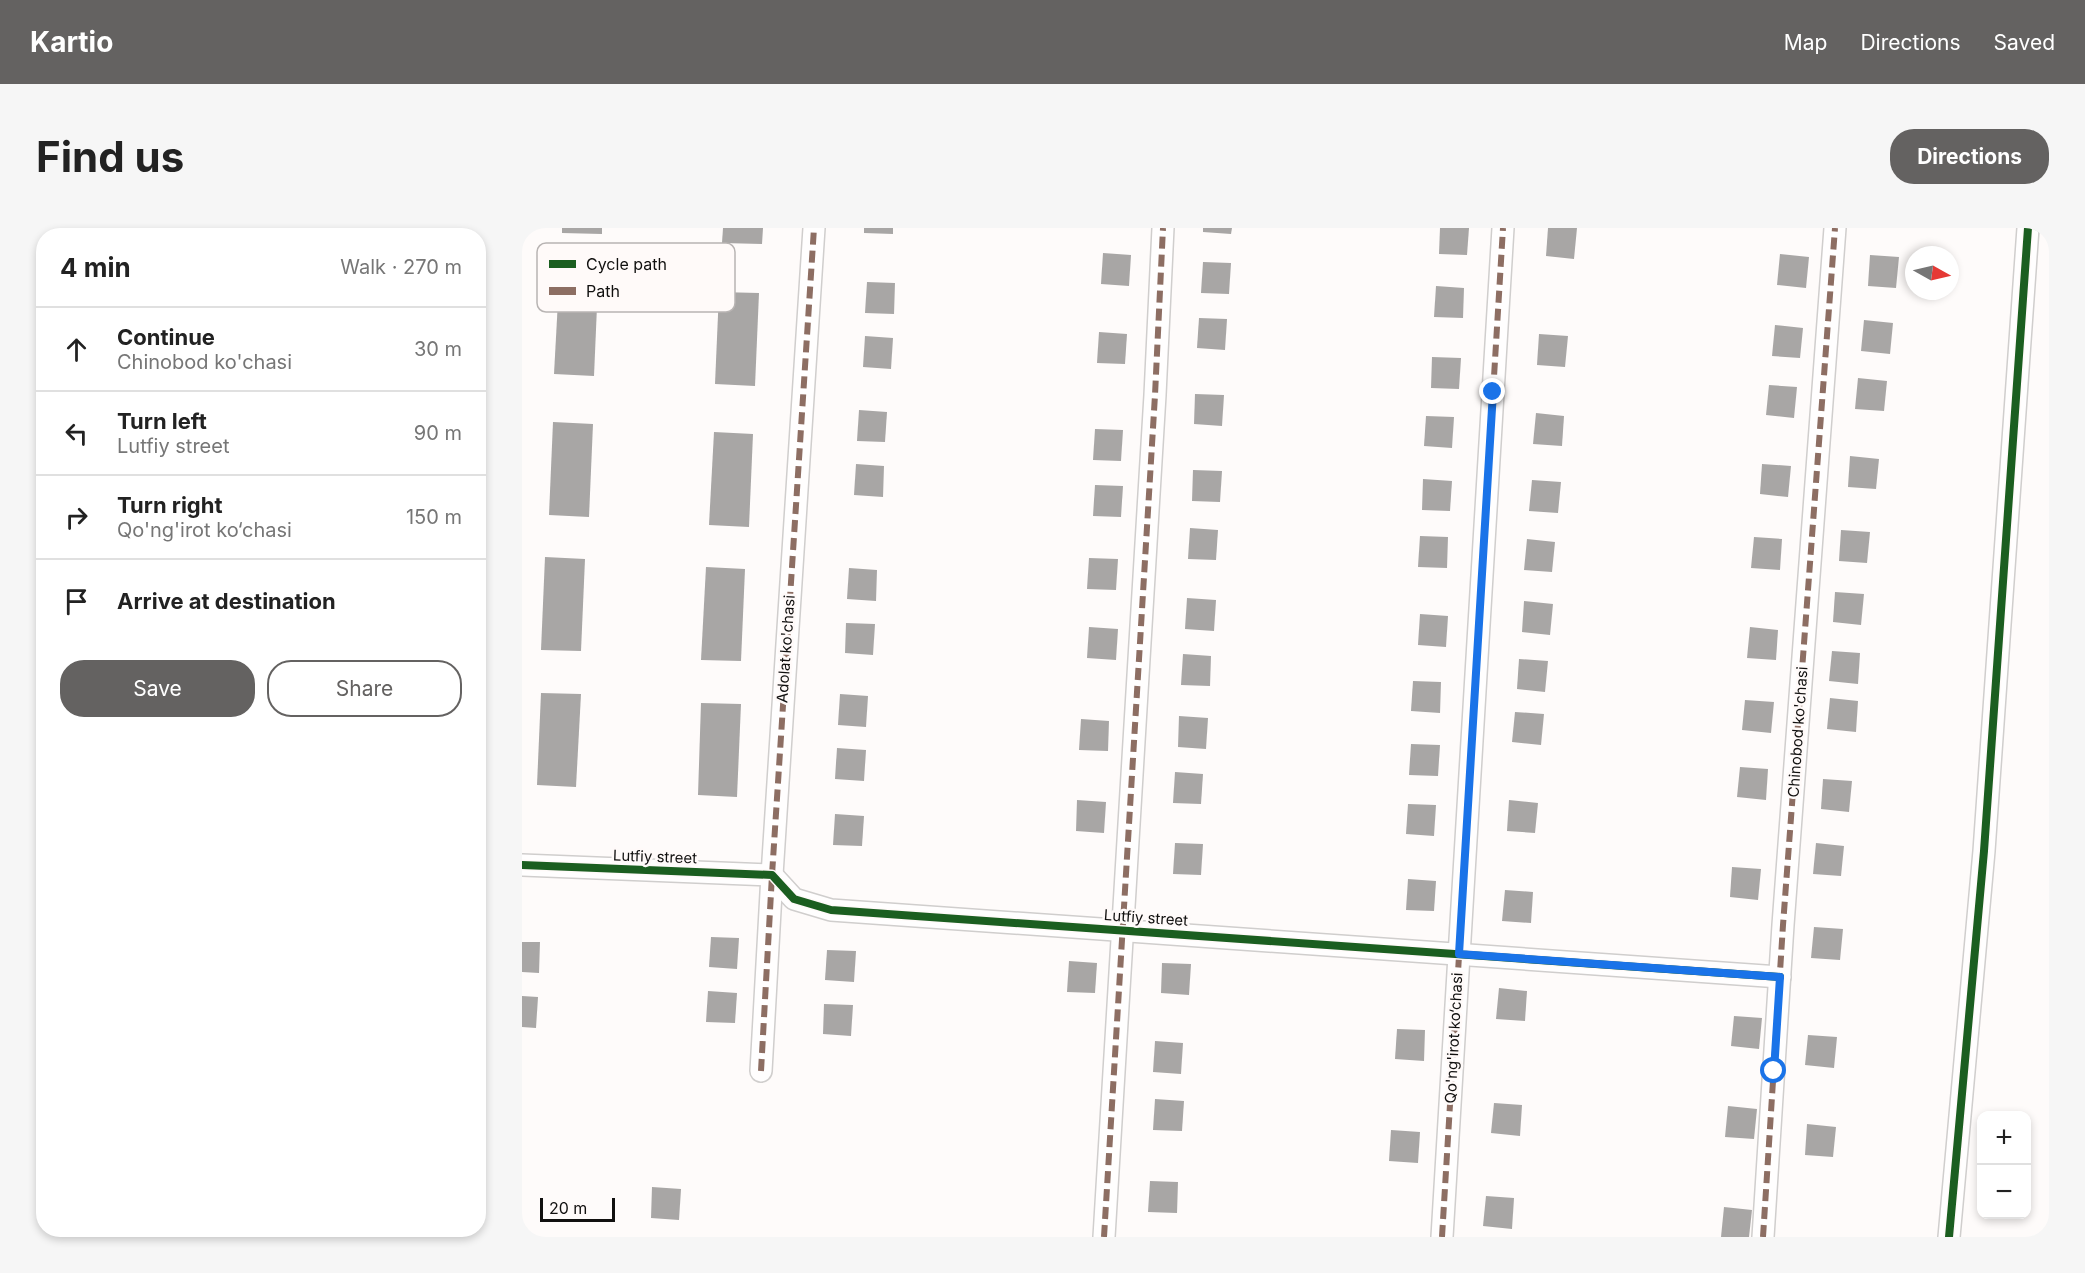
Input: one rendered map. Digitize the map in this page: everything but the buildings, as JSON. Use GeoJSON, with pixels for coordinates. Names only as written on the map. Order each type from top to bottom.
{"type":"FeatureCollection","features":[{"type":"Feature","properties":{"kind":"street","name":"Adolat ko'chasi"},"geometry":{"type":"LineString","coordinates":[[761,1071],[814,228]]}},
{"type":"Feature","properties":{"kind":"street"},"geometry":{"type":"LineString","coordinates":[[1104,1237],[1163,228]]}},
{"type":"Feature","properties":{"kind":"street","name":"Qo'ng'irot ko‘chasi"},"geometry":{"type":"LineString","coordinates":[[1442,1237],[1503,228]]}},
{"type":"Feature","properties":{"kind":"street","name":"Chinobod ko'chasi"},"geometry":{"type":"LineString","coordinates":[[1763,1237],[1835,228]]}},
{"type":"Feature","properties":{"kind":"street"},"geometry":{"type":"LineString","coordinates":[[1949,1237],[1984,851],[2028,228]]}},
{"type":"Feature","properties":{"kind":"street","name":"Lutfiy street"},"geometry":{"type":"LineString","coordinates":[[522,866],[772,875],[794,900],[831,910],[1780,977]]}},
{"type":"Feature","properties":{"kind":"marked path"},"geometry":{"type":"LineString","coordinates":[[761,1071],[814,228]]}},
{"type":"Feature","properties":{"kind":"marked path"},"geometry":{"type":"LineString","coordinates":[[1104,1237],[1163,228]]}},
{"type":"Feature","properties":{"kind":"marked path"},"geometry":{"type":"LineString","coordinates":[[1442,1237],[1503,228]]}},
{"type":"Feature","properties":{"kind":"marked path"},"geometry":{"type":"LineString","coordinates":[[1763,1237],[1783,925],[1835,228]]}},
{"type":"Feature","properties":{"kind":"cycle path"},"geometry":{"type":"LineString","coordinates":[[1949,1237],[1984,851],[2028,228]]}},
{"type":"Feature","properties":{"kind":"cycle path"},"geometry":{"type":"LineString","coordinates":[[522,865],[772,875],[794,899],[831,910],[1780,977]]}},
{"type":"Feature","properties":{"kind":"route"},"geometry":{"type":"LineString","coordinates":[[1493,392],[1459,954],[1780,977],[1774,1071]]}}]}
